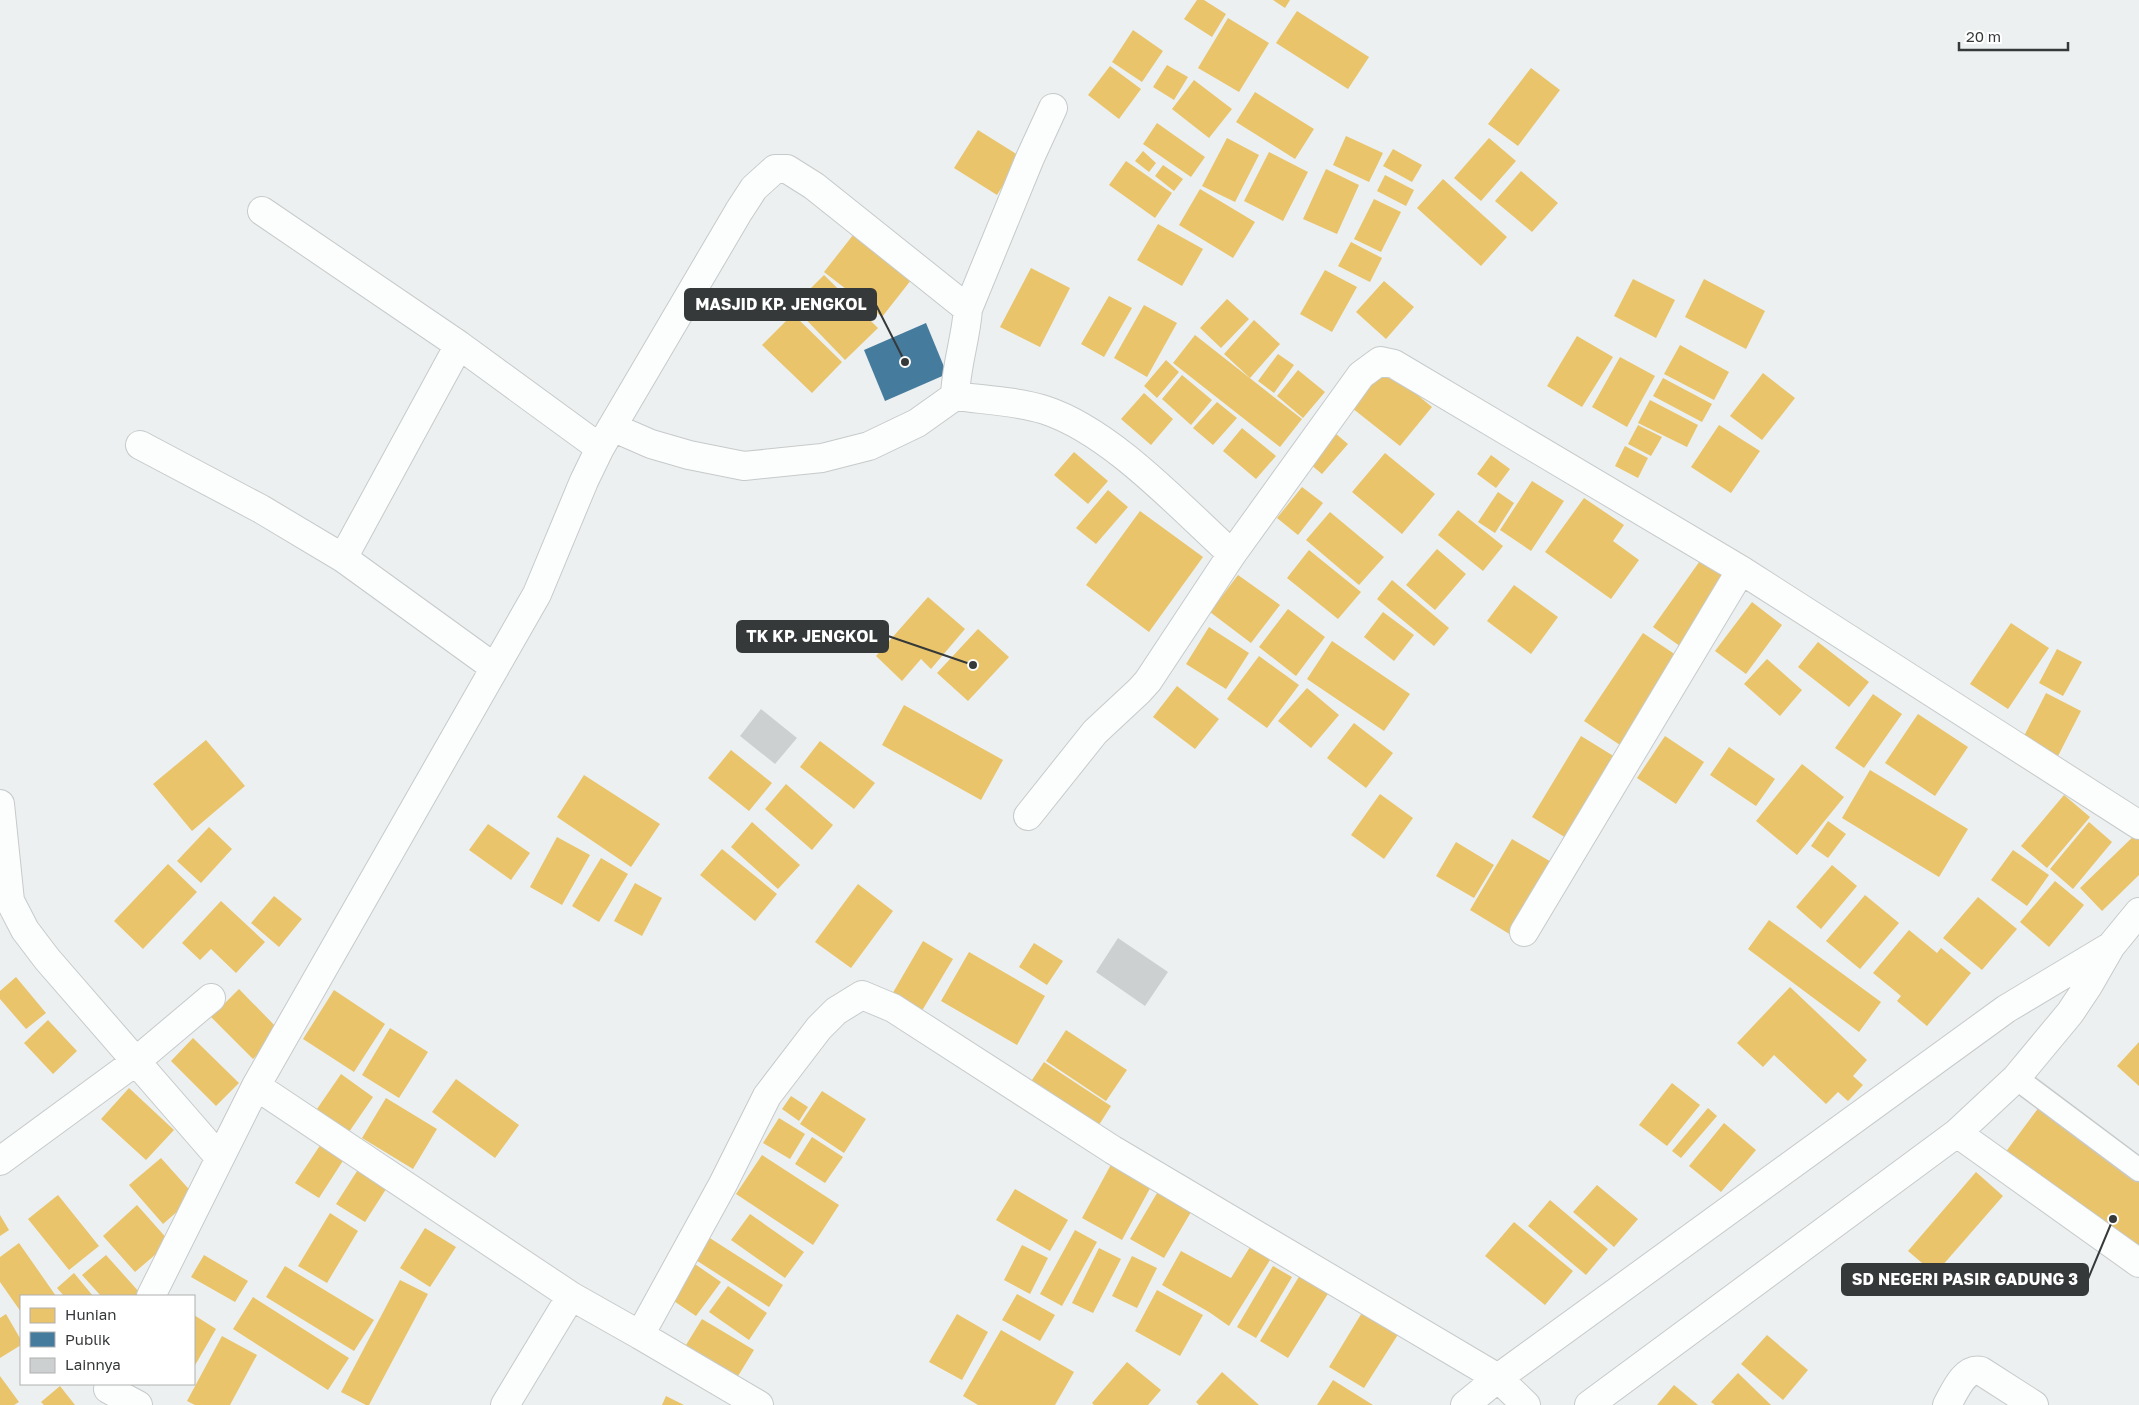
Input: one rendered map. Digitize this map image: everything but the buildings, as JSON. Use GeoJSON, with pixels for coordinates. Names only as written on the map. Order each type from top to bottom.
{"type":"FeatureCollection","features":[{"type":"Feature","properties":{"kind":"street"},"geometry":{"type":"LineString","coordinates":[[955,396],[955,376],[967,324],[968,309],[1030,158],[1053,108]]}},
{"type":"Feature","properties":{"kind":"street"},"geometry":{"type":"LineString","coordinates":[[151,1295],[256,1086],[538,594],[606,438],[754,188],[775,168],[787,169],[814,186],[968,309]]}},
{"type":"Feature","properties":{"kind":"street"},"geometry":{"type":"LineString","coordinates":[[262,211],[459,346],[606,438],[650,444],[688,455],[744,466],[822,458],[870,446],[917,423],[955,396],[1045,410],[1078,424],[1124,456],[1232,554]]}},
{"type":"Feature","properties":{"kind":"street"},"geometry":{"type":"LineString","coordinates":[[343,558],[459,346]]}},
{"type":"Feature","properties":{"kind":"street"},"geometry":{"type":"LineString","coordinates":[[1028,816],[1095,732],[1148,681],[1232,554],[1361,375],[1380,361],[1394,364],[1741,570],[2139,824]]}},
{"type":"Feature","properties":{"kind":"street"},"geometry":{"type":"LineString","coordinates":[[140,445],[261,509],[343,558],[495,668]]}},
{"type":"Feature","properties":{"kind":"street"},"geometry":{"type":"LineString","coordinates":[[1524,932],[1741,570]]}},
{"type":"Feature","properties":{"kind":"street"},"geometry":{"type":"LineString","coordinates":[[0,804],[10,901],[26,930],[47,959],[219,1157]]}},
{"type":"Feature","properties":{"kind":"street"},"geometry":{"type":"LineString","coordinates":[[1589,1405],[1958,1133],[2016,1078],[2070,1013],[2111,946],[2139,912]]}},
{"type":"Feature","properties":{"kind":"street"},"geometry":{"type":"LineString","coordinates":[[1464,1405],[1498,1378],[2006,1009],[2111,946]]}},
{"type":"Feature","properties":{"kind":"street"},"geometry":{"type":"LineString","coordinates":[[640,1335],[723,1184],[767,1096],[819,1028],[836,1011],[862,994],[893,1008],[1113,1150],[1498,1378],[1526,1405]]}},
{"type":"Feature","properties":{"kind":"street"},"geometry":{"type":"LineString","coordinates":[[0,1161],[135,1062],[211,998]]}},
{"type":"Feature","properties":{"kind":"street"},"geometry":{"type":"LineString","coordinates":[[256,1086],[571,1296],[759,1405]]}},
{"type":"Feature","properties":{"kind":"street"},"geometry":{"type":"LineString","coordinates":[[1958,1133],[2139,1263]]}},
{"type":"Feature","properties":{"kind":"street"},"geometry":{"type":"LineString","coordinates":[[505,1405],[571,1296]]}},
{"type":"Feature","properties":{"kind":"street"},"geometry":{"type":"LineString","coordinates":[[1947,1405],[1956,1389],[1968,1374],[1976,1370],[1982,1371],[2034,1405]]}},
{"type":"Feature","properties":{"kind":"street"},"geometry":{"type":"LineString","coordinates":[[106,1393],[138,1405]]}},
{"type":"Feature","properties":{"kind":"lane"},"geometry":{"type":"LineString","coordinates":[[2016,1078],[2139,1170]]}},
{"type":"Feature","properties":{"kind":"place","name":"MASJID KP. JENGKOL"},"geometry":{"type":"Point","coordinates":[905,362]}},
{"type":"Feature","properties":{"kind":"place","name":"TK KP. JENGKOL"},"geometry":{"type":"Point","coordinates":[973,665]}},
{"type":"Feature","properties":{"kind":"place","name":"SD NEGERI PASIR GADUNG 3"},"geometry":{"type":"Point","coordinates":[2113,1219]}}]}
